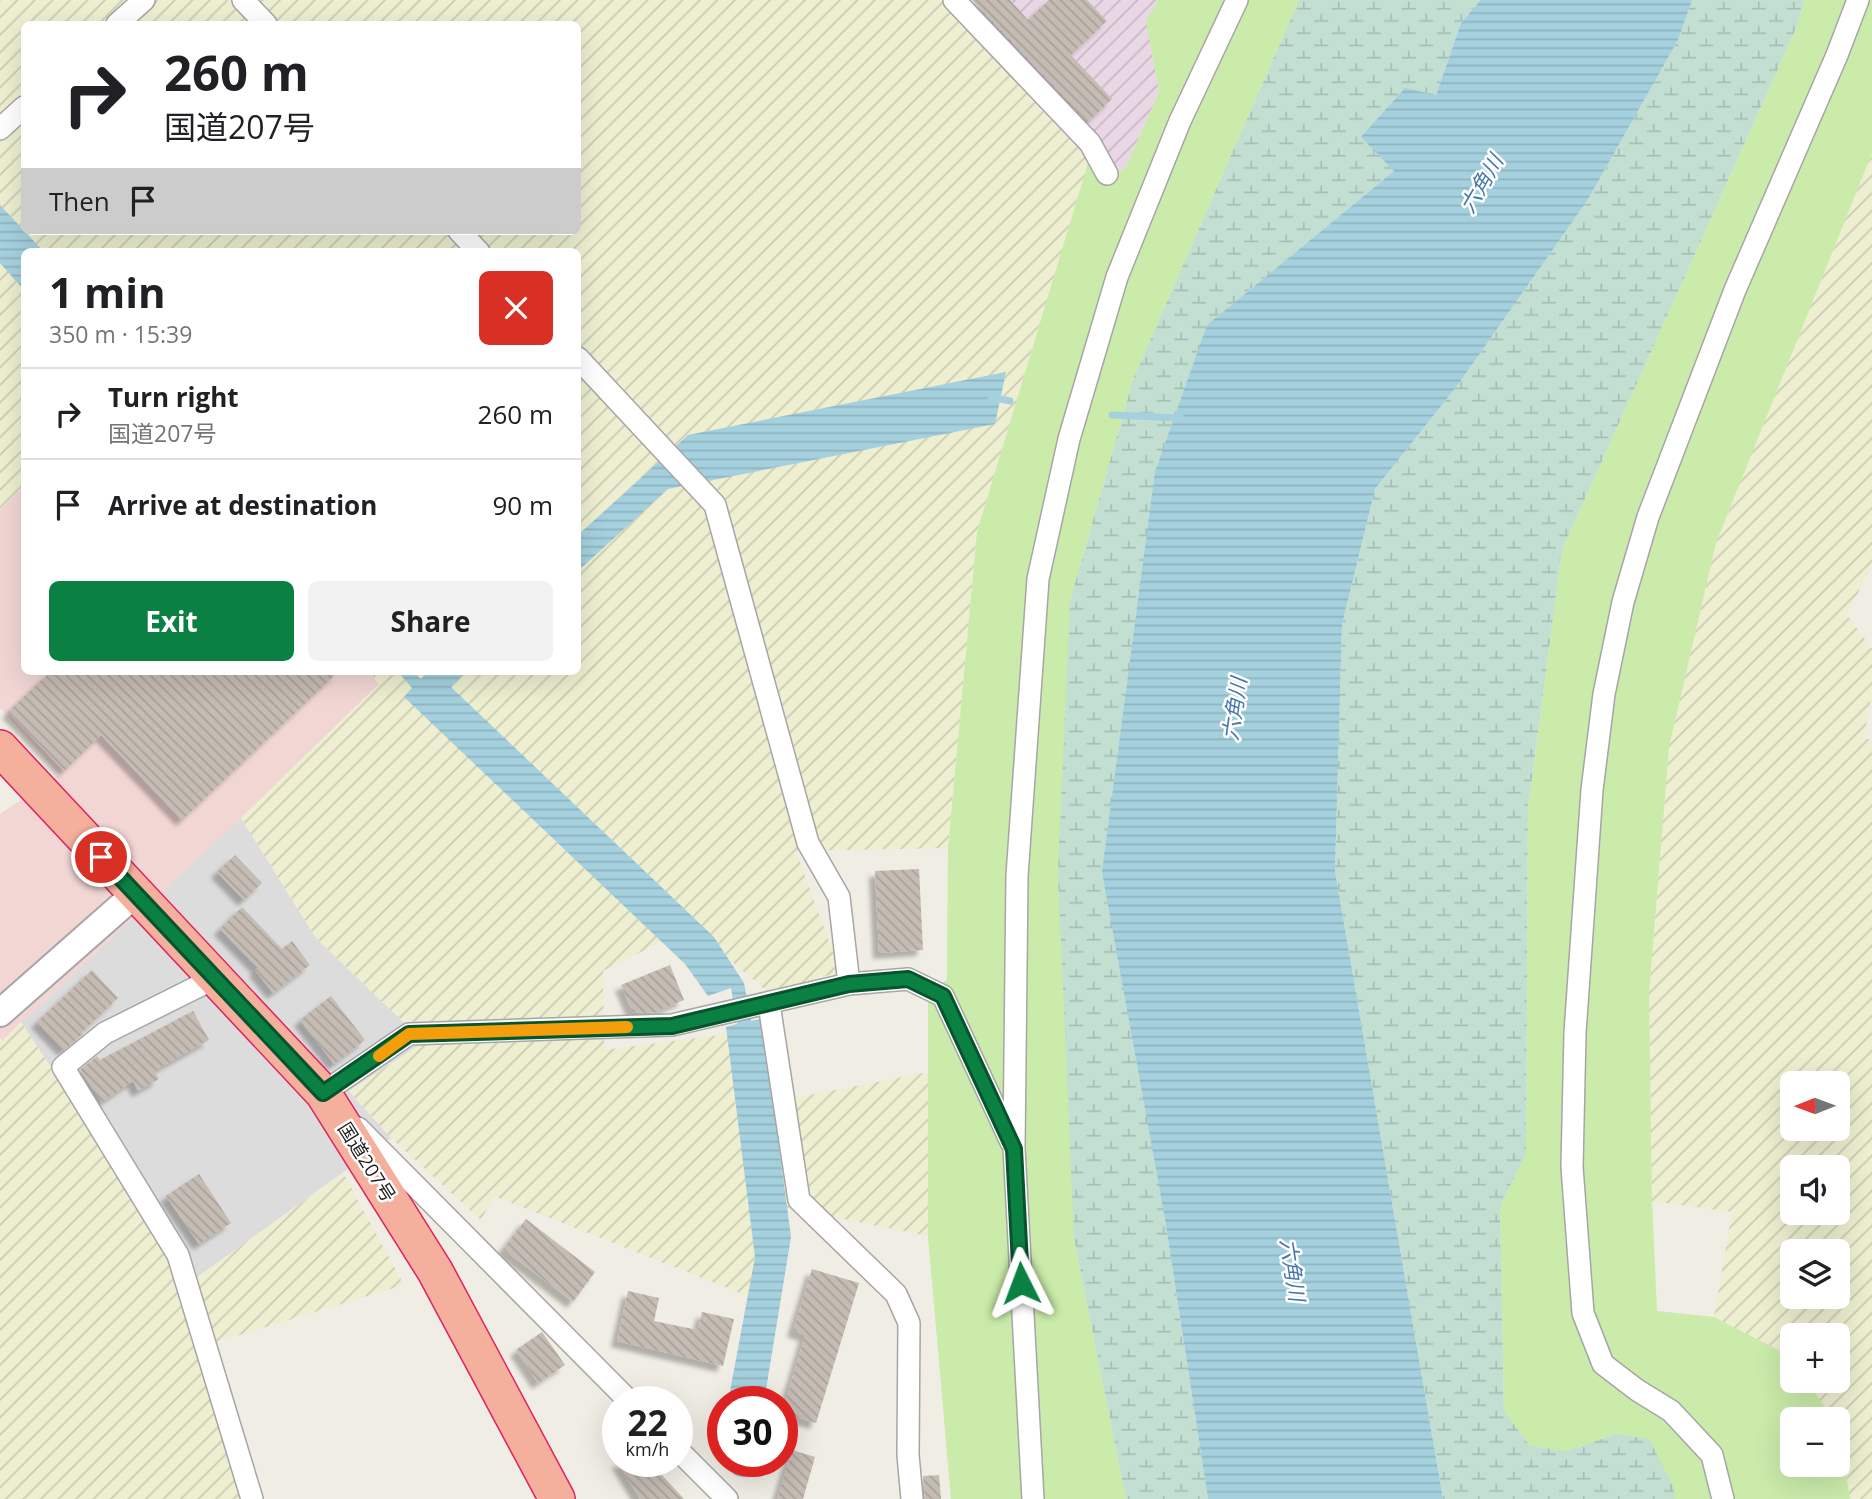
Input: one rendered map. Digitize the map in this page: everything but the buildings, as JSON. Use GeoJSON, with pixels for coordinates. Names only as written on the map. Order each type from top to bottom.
{"type":"FeatureCollection","features":[{"type":"Feature","properties":{"kind":"highway","name":"国道207号"},"geometry":{"type":"LineString","coordinates":[[0,748],[323,1093],[435,1271],[557,1499]]}},
{"type":"Feature","properties":{"kind":"street"},"geometry":{"type":"LineString","coordinates":[[120,21],[144,0]]}},
{"type":"Feature","properties":{"kind":"street"},"geometry":{"type":"LineString","coordinates":[[243,0],[263,21]]}},
{"type":"Feature","properties":{"kind":"street"},"geometry":{"type":"LineString","coordinates":[[954,0],[1090,143],[1107,174]]}},
{"type":"Feature","properties":{"kind":"street"},"geometry":{"type":"LineString","coordinates":[[1033,1499],[1014,1149],[1017,876],[1038,579],[1069,439],[1117,277],[1180,121],[1237,0]]}},
{"type":"Feature","properties":{"kind":"street"},"geometry":{"type":"LineString","coordinates":[[1723,1499],[1712,1455],[1671,1411],[1637,1390],[1604,1364],[1583,1313],[1572,1167],[1575,1033],[1592,790],[1604,694],[1623,602],[1648,517],[1735,290],[1832,67],[1858,0]]}},
{"type":"Feature","properties":{"kind":"street"},"geometry":{"type":"LineString","coordinates":[[0,129],[21,110]]}},
{"type":"Feature","properties":{"kind":"street"},"geometry":{"type":"LineString","coordinates":[[463,235],[475,248]]}},
{"type":"Feature","properties":{"kind":"street"},"geometry":{"type":"LineString","coordinates":[[581,361],[715,505],[808,843],[839,897],[849,984]]}},
{"type":"Feature","properties":{"kind":"street"},"geometry":{"type":"LineString","coordinates":[[0,1013],[135,894]]}},
{"type":"Feature","properties":{"kind":"street"},"geometry":{"type":"LineString","coordinates":[[215,978],[105,1033],[63,1067],[178,1255],[252,1499]]}},
{"type":"Feature","properties":{"kind":"street"},"geometry":{"type":"LineString","coordinates":[[615,1386],[323,1093],[409,1034],[672,1026],[849,984],[908,979],[943,996],[1014,1149]]}},
{"type":"Feature","properties":{"kind":"street"},"geometry":{"type":"LineString","coordinates":[[751,1008],[799,1200],[896,1294],[909,1323],[908,1455],[912,1499]]}},
{"type":"Feature","properties":{"kind":"street"},"geometry":{"type":"LineString","coordinates":[[693,1465],[727,1499]]}},
{"type":"Feature","properties":{"kind":"shaded area"},"geometry":{"type":"Polygon","coordinates":[[[1158,0],[1147,21],[1159,92],[1124,171],[1089,160],[943,2],[1158,0]]]}},
{"type":"Feature","properties":{"kind":"shaded area"},"geometry":{"type":"Polygon","coordinates":[[[21,489],[21,675],[371,675],[379,684],[241,818],[2,1041],[0,814],[60,774],[0,708],[0,509],[21,489]]]}},
{"type":"Feature","properties":{"kind":"shaded area"},"geometry":{"type":"Polygon","coordinates":[[[241,818],[316,938],[424,1042],[349,1091],[391,1138],[192,1281],[21,1022],[241,818]]]}},
{"type":"Feature","properties":{"kind":"green space"},"geometry":{"type":"Polygon","coordinates":[[[0,0],[945,0],[943,3],[1089,160],[977,532],[948,848],[796,851],[840,972],[768,992],[691,927],[603,971],[604,1050],[742,1032],[767,1103],[929,1072],[928,1236],[763,1203],[758,1300],[494,1196],[481,1220],[391,1138],[349,1091],[424,1042],[316,938],[241,818],[379,684],[371,675],[581,675],[581,248],[21,248],[21,489],[0,509],[0,0]]]}},
{"type":"Feature","properties":{"kind":"green space"},"geometry":{"type":"Polygon","coordinates":[[[1158,0],[1299,0],[1134,377],[1070,601],[1074,1239],[1126,1499],[951,1499],[928,1236],[928,999],[947,979],[948,848],[977,532],[1089,160],[1124,171],[1159,92],[1146,21],[1158,0]]]}},
{"type":"Feature","properties":{"kind":"green space"},"geometry":{"type":"Polygon","coordinates":[[[1299,0],[1481,0],[1461,23],[1436,95],[1394,171],[1207,325],[1164,1213],[1208,1499],[1126,1499],[1074,1239],[1058,874],[1070,601],[1134,377],[1299,0]]]}},
{"type":"Feature","properties":{"kind":"green space"},"geometry":{"type":"Polygon","coordinates":[[[1692,0],[1805,0],[1795,31],[1562,550],[1528,808],[1526,1154],[1500,1206],[1504,1411],[1530,1446],[1567,1451],[1616,1434],[1649,1439],[1674,1488],[1674,1499],[1443,1499],[1335,871],[1342,625],[1375,489],[1457,386],[1587,201],[1678,40],[1692,0]]]}},
{"type":"Feature","properties":{"kind":"green space"},"geometry":{"type":"Polygon","coordinates":[[[1805,0],[1872,0],[1872,153],[1716,543],[1669,747],[1649,994],[1652,1201],[1657,1311],[1714,1317],[1780,1351],[1780,1393],[1815,1393],[1825,1407],[1780,1407],[1780,1477],[1846,1477],[1850,1499],[1674,1499],[1674,1488],[1616,1434],[1567,1451],[1530,1446],[1504,1411],[1500,1206],[1526,1153],[1528,808],[1562,550],[1795,31],[1805,0]]]}},
{"type":"Feature","properties":{"kind":"green space"},"geometry":{"type":"Polygon","coordinates":[[[1872,153],[1872,565],[1847,615],[1872,649],[1872,693],[1864,738],[1872,740],[1872,1499],[1850,1499],[1847,1477],[1850,1477],[1850,1407],[1825,1407],[1815,1393],[1850,1393],[1850,1323],[1780,1323],[1780,1351],[1714,1317],[1732,1212],[1652,1201],[1649,994],[1669,747],[1716,543],[1872,153]]]}},
{"type":"Feature","properties":{"kind":"green space"},"geometry":{"type":"Polygon","coordinates":[[[21,1022],[192,1281],[343,1173],[404,1285],[213,1343],[259,1499],[0,1499],[0,1043],[21,1022]]]}},
{"type":"Feature","properties":{"kind":"water","name":"六角川"},"geometry":{"type":"Polygon","coordinates":[[[1481,0],[1692,0],[1678,40],[1587,201],[1457,386],[1375,489],[1342,625],[1335,871],[1443,1499],[1208,1499],[1164,1213],[1102,872],[1155,472],[1207,325],[1394,171],[1361,137],[1405,88],[1436,95],[1461,23],[1481,0]]]}},
{"type":"Feature","properties":{"kind":"water"},"geometry":{"type":"Polygon","coordinates":[[[0,205],[21,227],[21,235],[28,235],[40,248],[21,248],[21,287],[0,263],[0,205]]]}},
{"type":"Feature","properties":{"kind":"water"},"geometry":{"type":"Polygon","coordinates":[[[1006,372],[995,424],[668,489],[581,568],[581,532],[688,435],[1006,372]]]}},
{"type":"Feature","properties":{"kind":"water"},"geometry":{"type":"Polygon","coordinates":[[[401,675],[417,675],[421,679],[424,675],[463,675],[451,687],[714,937],[744,983],[751,1021],[762,1019],[791,1237],[767,1386],[731,1386],[755,1257],[726,1027],[737,1024],[731,988],[708,996],[685,964],[404,697],[412,688],[401,675]]]}},
{"type":"Feature","properties":{"kind":"waterway"},"geometry":{"type":"LineString","coordinates":[[991,397],[1010,401]]}},
{"type":"Feature","properties":{"kind":"waterway"},"geometry":{"type":"LineString","coordinates":[[1112,415],[1181,418]]}},
{"type":"Feature","properties":{"kind":"slow traffic"},"geometry":{"type":"LineString","coordinates":[[379,1056],[409,1034],[627,1027]]}},
{"type":"Feature","properties":{"kind":"route"},"geometry":{"type":"LineString","coordinates":[[101,857],[323,1093],[409,1034],[672,1026],[849,984],[908,979],[943,996],[1014,1149],[1021,1283]]}}]}
